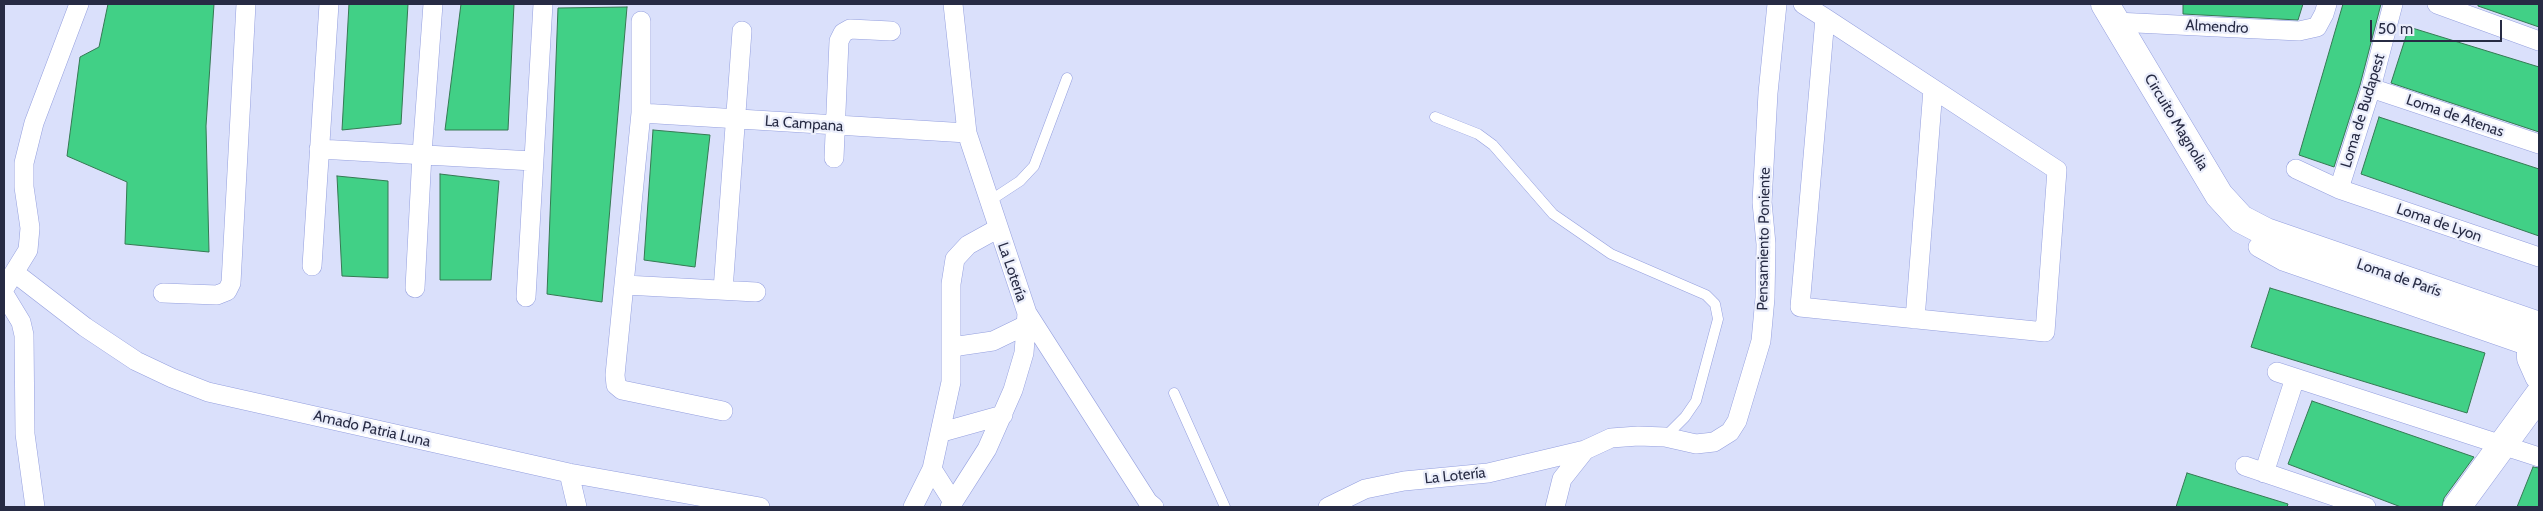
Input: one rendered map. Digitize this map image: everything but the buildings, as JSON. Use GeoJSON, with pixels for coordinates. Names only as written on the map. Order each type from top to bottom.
{"type":"FeatureCollection","features":[{"type":"Feature","properties":{"kind":"street"},"geometry":{"type":"LineString","coordinates":[[4,289],[28,250],[30,228],[24,187],[24,163],[34,123],[80,4]]}},
{"type":"Feature","properties":{"kind":"street"},"geometry":{"type":"LineString","coordinates":[[164,292],[217,295],[227,291],[231,282],[246,4]]}},
{"type":"Feature","properties":{"kind":"street"},"geometry":{"type":"LineString","coordinates":[[312,266],[329,4]]}},
{"type":"Feature","properties":{"kind":"street"},"geometry":{"type":"LineString","coordinates":[[415,288],[433,4]]}},
{"type":"Feature","properties":{"kind":"street"},"geometry":{"type":"LineString","coordinates":[[526,297],[543,4]]}},
{"type":"Feature","properties":{"kind":"street","name":"La Lotería"},"geometry":{"type":"LineString","coordinates":[[953,4],[967,133],[1026,319],[1148,502],[1154,507]]}},
{"type":"Feature","properties":{"kind":"street","name":"Pensamiento Poniente"},"geometry":{"type":"LineString","coordinates":[[1555,507],[1562,479],[1585,450],[1611,438],[1665,437],[1696,444],[1714,442],[1730,432],[1737,422],[1760,341],[1766,298],[1766,244],[1762,202],[1768,93],[1777,4]]}},
{"type":"Feature","properties":{"kind":"street"},"geometry":{"type":"LineString","coordinates":[[1803,4],[1825,18],[2057,170],[2045,332],[1800,307],[1825,18]]}},
{"type":"Feature","properties":{"kind":"street","name":"Almendro"},"geometry":{"type":"LineString","coordinates":[[2111,13],[2299,30],[2317,27],[2327,4]]}},
{"type":"Feature","properties":{"kind":"street","name":"Loma de Budapest"},"geometry":{"type":"LineString","coordinates":[[2339,189],[2371,88],[2393,4]]}},
{"type":"Feature","properties":{"kind":"street"},"geometry":{"type":"LineString","coordinates":[[2437,4],[2539,41]]}},
{"type":"Feature","properties":{"kind":"street","name":"Circuito Magnolia"},"geometry":{"type":"LineString","coordinates":[[2111,13],[2219,195],[2258,238]]}},
{"type":"Feature","properties":{"kind":"street"},"geometry":{"type":"LineString","coordinates":[[641,21],[641,113],[615,375],[616,385],[622,390],[723,411]]}},
{"type":"Feature","properties":{"kind":"street"},"geometry":{"type":"LineString","coordinates":[[834,158],[839,41],[843,33],[850,29],[891,31]]}},
{"type":"Feature","properties":{"kind":"street"},"geometry":{"type":"LineString","coordinates":[[723,290],[742,31]]}},
{"type":"Feature","properties":{"kind":"street","name":"Loma de Atenas"},"geometry":{"type":"LineString","coordinates":[[2371,88],[2539,144]]}},
{"type":"Feature","properties":{"kind":"street"},"geometry":{"type":"LineString","coordinates":[[1915,319],[1933,89]]}},
{"type":"Feature","properties":{"kind":"street","name":"La Campana"},"geometry":{"type":"LineString","coordinates":[[641,113],[967,133]]}},
{"type":"Feature","properties":{"kind":"street"},"geometry":{"type":"LineString","coordinates":[[320,149],[533,161]]}},
{"type":"Feature","properties":{"kind":"street","name":"Loma de Lyon"},"geometry":{"type":"LineString","coordinates":[[2296,170],[2339,189],[2539,257]]}},
{"type":"Feature","properties":{"kind":"street"},"geometry":{"type":"LineString","coordinates":[[913,507],[932,469],[942,432],[951,382],[951,284],[955,259],[968,245],[997,229]]}},
{"type":"Feature","properties":{"kind":"street","name":"Loma de París"},"geometry":{"type":"LineString","coordinates":[[2258,238],[2537,333]]}},
{"type":"Feature","properties":{"kind":"street","name":"Amado Patria Luna"},"geometry":{"type":"LineString","coordinates":[[15,273],[85,326],[136,360],[172,378],[208,392],[568,473],[760,507]]}},
{"type":"Feature","properties":{"kind":"street"},"geometry":{"type":"LineString","coordinates":[[625,285],[756,292]]}},
{"type":"Feature","properties":{"kind":"street"},"geometry":{"type":"LineString","coordinates":[[4,294],[21,322],[24,335],[25,434],[34,507]]}},
{"type":"Feature","properties":{"kind":"street"},"geometry":{"type":"LineString","coordinates":[[952,347],[993,342],[1026,319]]}},
{"type":"Feature","properties":{"kind":"street"},"geometry":{"type":"LineString","coordinates":[[932,469],[952,505],[987,449],[1013,390],[1024,354],[1026,319]]}},
{"type":"Feature","properties":{"kind":"street"},"geometry":{"type":"LineString","coordinates":[[2537,333],[2531,358],[2539,376]]}},
{"type":"Feature","properties":{"kind":"street"},"geometry":{"type":"LineString","coordinates":[[2264,473],[2286,375],[2539,457]]}},
{"type":"Feature","properties":{"kind":"street"},"geometry":{"type":"LineString","coordinates":[[2457,507],[2539,395]]}},
{"type":"Feature","properties":{"kind":"street"},"geometry":{"type":"LineString","coordinates":[[942,432],[1003,415]]}},
{"type":"Feature","properties":{"kind":"street","name":"La Lotería"},"geometry":{"type":"LineString","coordinates":[[1328,507],[1365,489],[1404,481],[1488,473],[1585,450]]}},
{"type":"Feature","properties":{"kind":"street"},"geometry":{"type":"LineString","coordinates":[[2244,466],[2366,507]]}},
{"type":"Feature","properties":{"kind":"street"},"geometry":{"type":"LineString","coordinates":[[568,473],[578,507]]}},
{"type":"Feature","properties":{"kind":"lane"},"geometry":{"type":"LineString","coordinates":[[988,202],[1020,181],[1034,166],[1067,78]]}},
{"type":"Feature","properties":{"kind":"lane"},"geometry":{"type":"LineString","coordinates":[[1435,117],[1478,134],[1493,144],[1553,214],[1611,254],[1706,295],[1715,304],[1718,320],[1696,401],[1685,417],[1665,437]]}},
{"type":"Feature","properties":{"kind":"lane"},"geometry":{"type":"LineString","coordinates":[[1174,393],[1225,507]]}}]}
